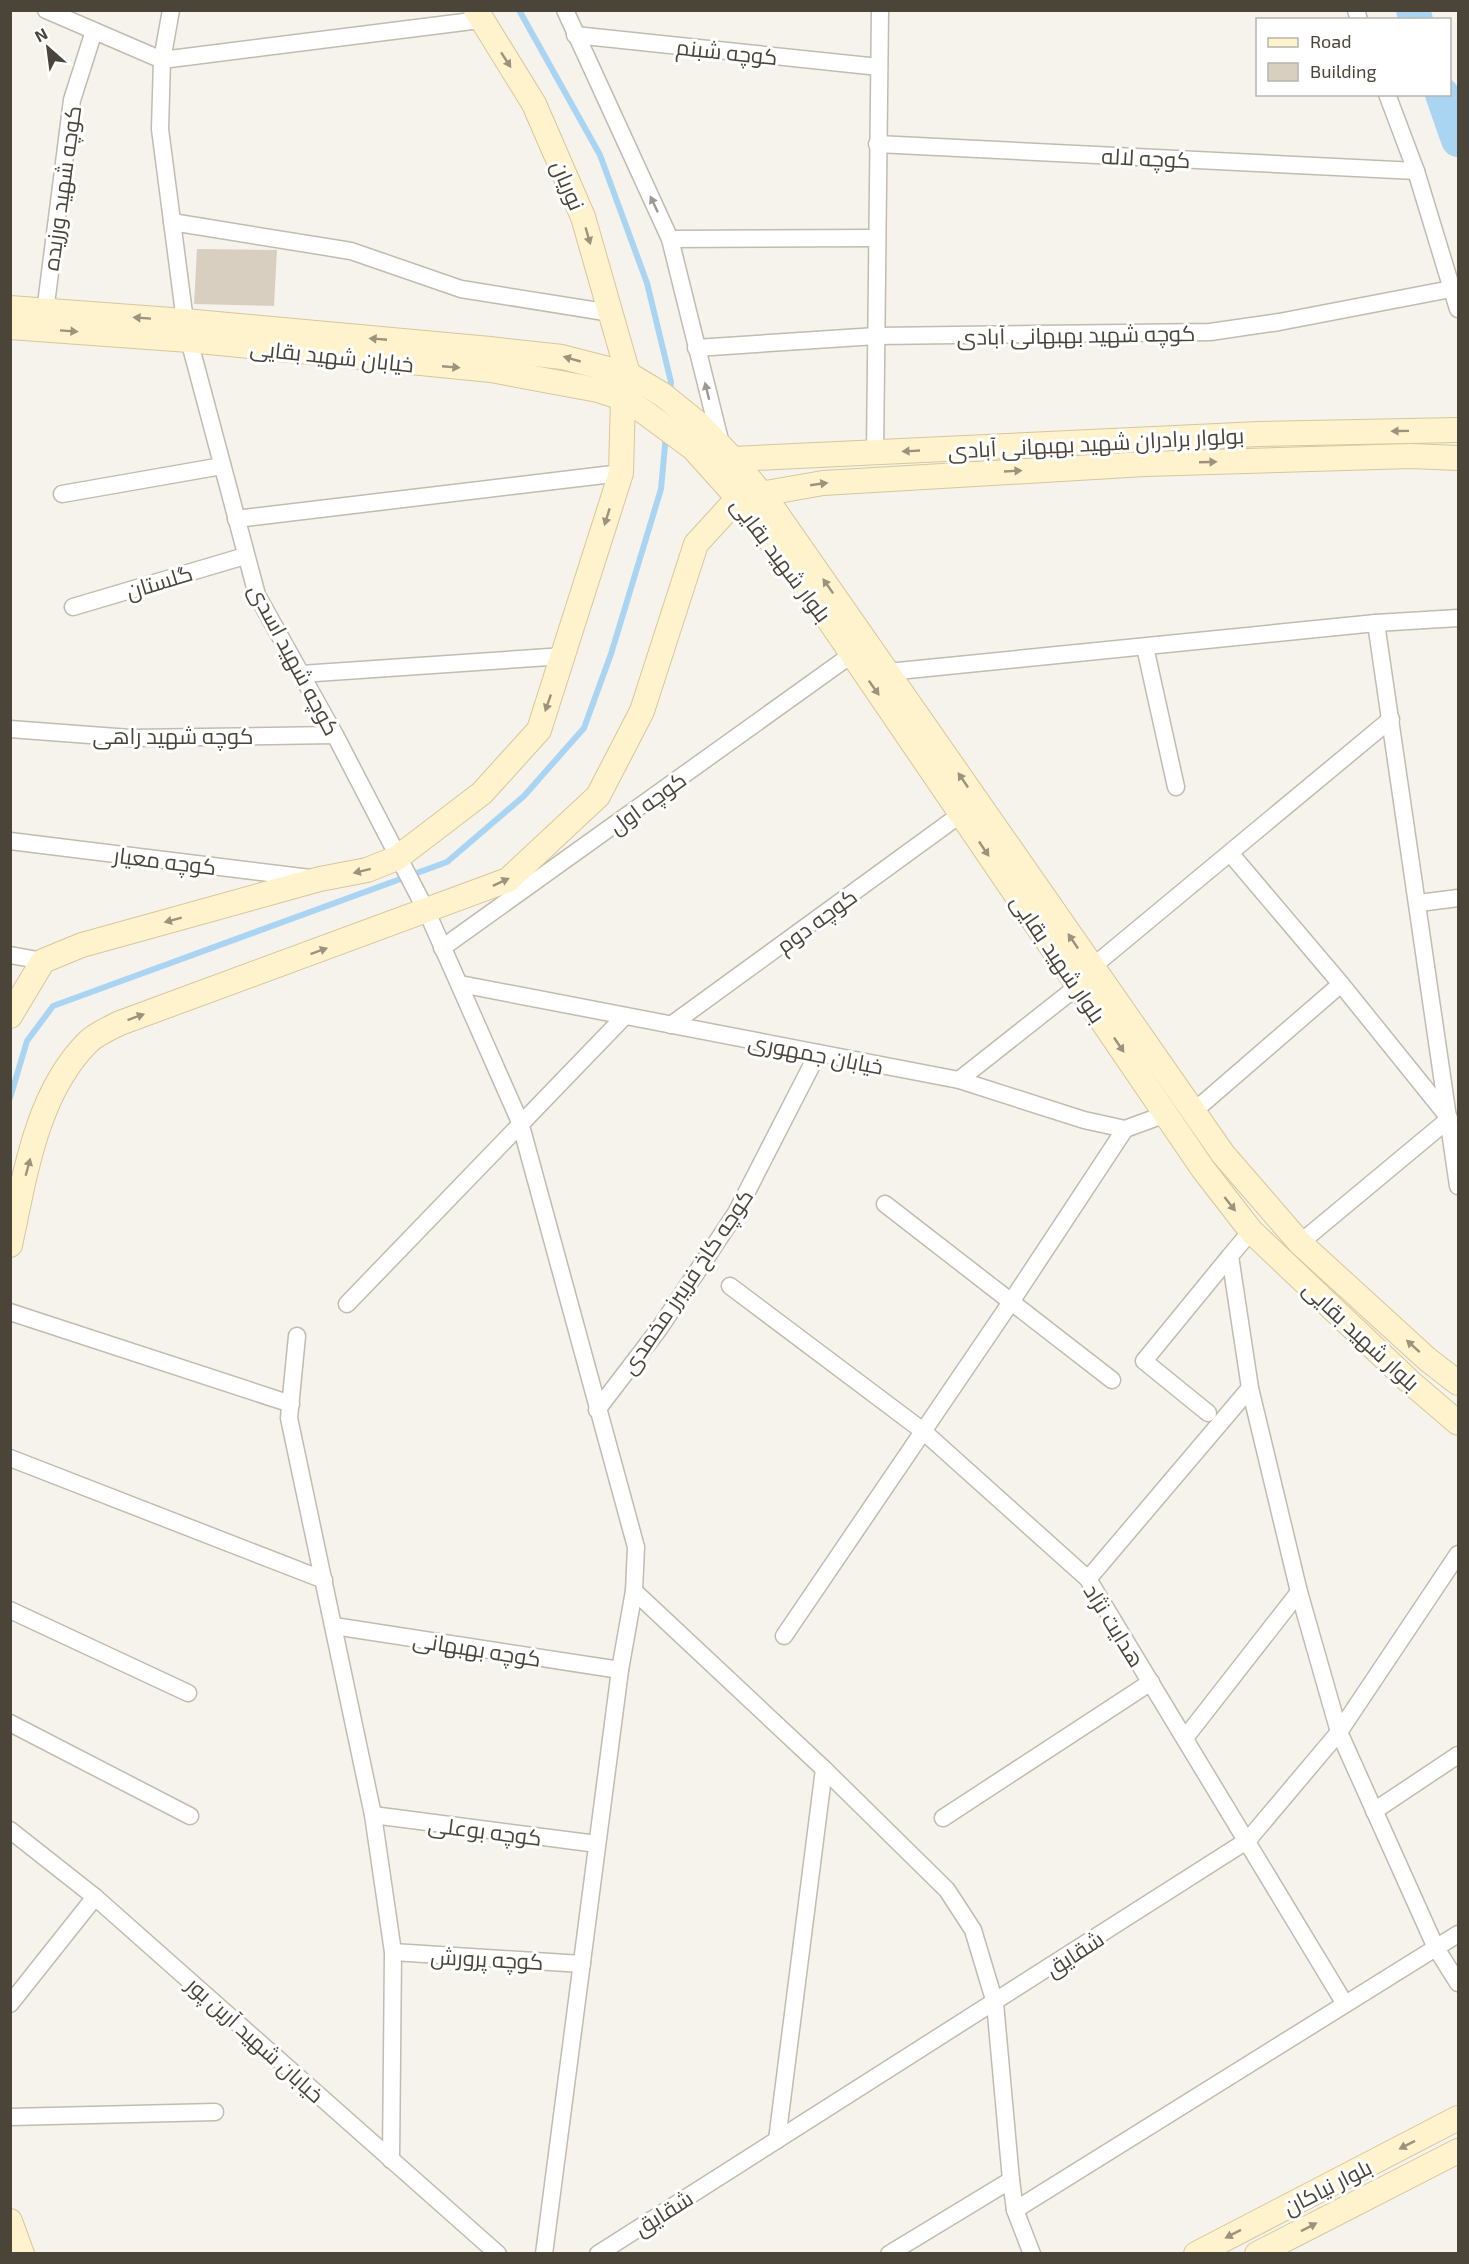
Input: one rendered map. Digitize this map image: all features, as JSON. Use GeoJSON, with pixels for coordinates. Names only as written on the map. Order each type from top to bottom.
{"type":"FeatureCollection","features":[{"type":"Feature","properties":{"kind":"main road","name":"نوریان"},"geometry":{"type":"LineString","coordinates":[[478,15],[534,104],[583,217],[628,374]]}},
{"type":"Feature","properties":{"kind":"main road","name":"خیابان شهید بقایی"},"geometry":{"type":"LineString","coordinates":[[10,308],[491,370],[563,383],[622,398],[719,455]]}},
{"type":"Feature","properties":{"kind":"main road","name":"خیابان شهید بقایی"},"geometry":{"type":"LineString","coordinates":[[10,327],[187,331],[562,357],[628,374],[663,395],[699,424]]}},
{"type":"Feature","properties":{"kind":"main road"},"geometry":{"type":"LineString","coordinates":[[10,1016],[43,962],[82,945],[320,879],[398,861],[482,793],[539,730],[621,473],[622,398],[628,374]]}},
{"type":"Feature","properties":{"kind":"main road","name":"بلوار شهید بقایی"},"geometry":{"type":"LineString","coordinates":[[699,424],[719,455],[888,672],[1085,977],[1166,1114],[1203,1169],[1251,1231],[1409,1381],[1458,1423]]}},
{"type":"Feature","properties":{"kind":"main road","name":"بولوار برادران شهید بهبهانی آبادی"},"geometry":{"type":"LineString","coordinates":[[719,455],[875,453],[1259,434],[1458,430]]}},
{"type":"Feature","properties":{"kind":"main road","name":"بلوار شهید بقایی"},"geometry":{"type":"LineString","coordinates":[[719,455],[750,495],[851,655],[960,814],[1085,977],[1193,1112],[1222,1154],[1300,1243],[1427,1359],[1458,1383]]}},
{"type":"Feature","properties":{"kind":"main road","name":"بولوار برادران شهید بهبهانی آبادی"},"geometry":{"type":"LineString","coordinates":[[750,495],[823,483],[1146,464],[1411,456],[1458,458]]}},
{"type":"Feature","properties":{"kind":"main road"},"geometry":{"type":"LineString","coordinates":[[10,1245],[41,1117],[70,1064],[90,1040],[120,1023],[427,912],[508,880],[598,796],[642,711],[696,544],[750,495]]}},
{"type":"Feature","properties":{"kind":"main road","name":"بلوار نیاکان"},"geometry":{"type":"LineString","coordinates":[[1196,2253],[1458,2118]]}},
{"type":"Feature","properties":{"kind":"main road","name":"بلوار نیاکان"},"geometry":{"type":"LineString","coordinates":[[1257,2253],[1458,2151]]}},
{"type":"Feature","properties":{"kind":"main road"},"geometry":{"type":"LineString","coordinates":[[10,2221],[22,2253]]}},
{"type":"Feature","properties":{"kind":"street"},"geometry":{"type":"LineString","coordinates":[[46,10],[162,60],[478,15]]}},
{"type":"Feature","properties":{"kind":"street","name":"کوچه شهید اسدی"},"geometry":{"type":"LineString","coordinates":[[171,10],[162,60],[160,129],[172,222],[187,331],[244,556],[257,595],[335,735],[398,861],[427,912],[520,1122],[636,1548],[634,1591],[620,1670],[544,2253]]}},
{"type":"Feature","properties":{"kind":"street"},"geometry":{"type":"LineString","coordinates":[[565,10],[670,239],[719,455]]}},
{"type":"Feature","properties":{"kind":"street"},"geometry":{"type":"LineString","coordinates":[[875,453],[880,10]]}},
{"type":"Feature","properties":{"kind":"street","name":"کوچه شهید ورزیده"},"geometry":{"type":"LineString","coordinates":[[45,312],[72,100],[94,31]]}},
{"type":"Feature","properties":{"kind":"street","name":"کوچه شبنم"},"geometry":{"type":"LineString","coordinates":[[575,35],[879,67]]}},
{"type":"Feature","properties":{"kind":"street"},"geometry":{"type":"LineString","coordinates":[[1389,96],[1416,171],[1458,309]]}},
{"type":"Feature","properties":{"kind":"street","name":"کوچه لاله"},"geometry":{"type":"LineString","coordinates":[[877,144],[1416,171]]}},
{"type":"Feature","properties":{"kind":"street"},"geometry":{"type":"LineString","coordinates":[[172,222],[351,251],[461,289],[611,313]]}},
{"type":"Feature","properties":{"kind":"street"},"geometry":{"type":"LineString","coordinates":[[670,239],[877,238]]}},
{"type":"Feature","properties":{"kind":"street","name":"کوچه شهید بهبهانی آبادی"},"geometry":{"type":"LineString","coordinates":[[696,348],[876,336],[1210,332],[1279,322],[1451,288]]}},
{"type":"Feature","properties":{"kind":"street"},"geometry":{"type":"LineString","coordinates":[[62,494],[222,466]]}},
{"type":"Feature","properties":{"kind":"street"},"geometry":{"type":"LineString","coordinates":[[236,519],[621,473]]}},
{"type":"Feature","properties":{"kind":"street","name":"گلستان"},"geometry":{"type":"LineString","coordinates":[[73,607],[244,556]]}},
{"type":"Feature","properties":{"kind":"street"},"geometry":{"type":"LineString","coordinates":[[888,672],[1376,623],[1458,618]]}},
{"type":"Feature","properties":{"kind":"street"},"geometry":{"type":"LineString","coordinates":[[1376,623],[1454,1119],[1458,1186]]}},
{"type":"Feature","properties":{"kind":"street"},"geometry":{"type":"LineString","coordinates":[[1145,647],[1176,787]]}},
{"type":"Feature","properties":{"kind":"street","name":"کوچه اول"},"geometry":{"type":"LineString","coordinates":[[442,948],[851,655]]}},
{"type":"Feature","properties":{"kind":"street"},"geometry":{"type":"LineString","coordinates":[[302,674],[564,656]]}},
{"type":"Feature","properties":{"kind":"street"},"geometry":{"type":"LineString","coordinates":[[959,1080],[1085,977],[1391,718]]}},
{"type":"Feature","properties":{"kind":"street","name":"کوچه شهید راهی"},"geometry":{"type":"LineString","coordinates":[[10,729],[130,738],[335,735]]}},
{"type":"Feature","properties":{"kind":"street","name":"کوچه دوم"},"geometry":{"type":"LineString","coordinates":[[671,1025],[960,814]]}},
{"type":"Feature","properties":{"kind":"street","name":"کوچه معیار"},"geometry":{"type":"LineString","coordinates":[[10,841],[320,879]]}},
{"type":"Feature","properties":{"kind":"street"},"geometry":{"type":"LineString","coordinates":[[1230,853],[1454,1119]]}},
{"type":"Feature","properties":{"kind":"street"},"geometry":{"type":"LineString","coordinates":[[1419,903],[1458,898]]}},
{"type":"Feature","properties":{"kind":"street"},"geometry":{"type":"LineString","coordinates":[[10,956],[43,962]]}},
{"type":"Feature","properties":{"kind":"street","name":"خیابان جمهوری"},"geometry":{"type":"LineString","coordinates":[[460,984],[959,1080],[1084,1120],[1125,1129]]}},
{"type":"Feature","properties":{"kind":"street"},"geometry":{"type":"LineString","coordinates":[[1193,1112],[1341,984]]}},
{"type":"Feature","properties":{"kind":"street"},"geometry":{"type":"LineString","coordinates":[[346,1304],[625,1016]]}},
{"type":"Feature","properties":{"kind":"street","name":"کوچه کاخ فریبرز مخمدی"},"geometry":{"type":"LineString","coordinates":[[597,1410],[659,1329],[736,1213],[818,1053]]}},
{"type":"Feature","properties":{"kind":"street"},"geometry":{"type":"LineString","coordinates":[[784,1636],[1011,1302],[1125,1129],[1166,1114]]}},
{"type":"Feature","properties":{"kind":"street"},"geometry":{"type":"LineString","coordinates":[[1300,1243],[1454,1119]]}},
{"type":"Feature","properties":{"kind":"street"},"geometry":{"type":"LineString","coordinates":[[885,1204],[1112,1380]]}},
{"type":"Feature","properties":{"kind":"street"},"geometry":{"type":"LineString","coordinates":[[1208,1413],[1144,1361],[1251,1231]]}},
{"type":"Feature","properties":{"kind":"street"},"geometry":{"type":"LineString","coordinates":[[1230,1256],[1250,1388],[1299,1592],[1339,1732],[1436,1948],[1458,1983]]}},
{"type":"Feature","properties":{"kind":"street","name":"هدایت نژاد"},"geometry":{"type":"LineString","coordinates":[[730,1286],[923,1431],[1088,1580],[1248,1840],[1345,2004]]}},
{"type":"Feature","properties":{"kind":"street"},"geometry":{"type":"LineString","coordinates":[[10,1312],[291,1404]]}},
{"type":"Feature","properties":{"kind":"street"},"geometry":{"type":"LineString","coordinates":[[297,1336],[289,1418],[373,1815],[393,1952],[392,2160]]}},
{"type":"Feature","properties":{"kind":"street"},"geometry":{"type":"LineString","coordinates":[[1088,1580],[1250,1388]]}},
{"type":"Feature","properties":{"kind":"street"},"geometry":{"type":"LineString","coordinates":[[10,1458],[324,1580]]}},
{"type":"Feature","properties":{"kind":"street","name":"شقایق"},"geometry":{"type":"LineString","coordinates":[[598,2253],[995,2003],[1248,1840],[1339,1732],[1458,1554]]}},
{"type":"Feature","properties":{"kind":"street"},"geometry":{"type":"LineString","coordinates":[[634,1591],[824,1769],[947,1890],[973,1930],[995,2003],[1011,2180],[1016,2210],[1032,2253]]}},
{"type":"Feature","properties":{"kind":"street"},"geometry":{"type":"LineString","coordinates":[[1185,1738],[1299,1592]]}},
{"type":"Feature","properties":{"kind":"street"},"geometry":{"type":"LineString","coordinates":[[10,1610],[188,1694]]}},
{"type":"Feature","properties":{"kind":"street","name":"کوچه بهبهانی"},"geometry":{"type":"LineString","coordinates":[[334,1626],[620,1670]]}},
{"type":"Feature","properties":{"kind":"street"},"geometry":{"type":"LineString","coordinates":[[944,1818],[1151,1682]]}},
{"type":"Feature","properties":{"kind":"street"},"geometry":{"type":"LineString","coordinates":[[10,1723],[190,1816]]}},
{"type":"Feature","properties":{"kind":"street"},"geometry":{"type":"LineString","coordinates":[[1374,1811],[1458,1755]]}},
{"type":"Feature","properties":{"kind":"street"},"geometry":{"type":"LineString","coordinates":[[777,2140],[824,1769]]}},
{"type":"Feature","properties":{"kind":"street","name":"کوچه بوعلی"},"geometry":{"type":"LineString","coordinates":[[373,1815],[597,1844]]}},
{"type":"Feature","properties":{"kind":"street","name":"خیابان شهید آرین پور"},"geometry":{"type":"LineString","coordinates":[[10,1830],[95,1897],[498,2253]]}},
{"type":"Feature","properties":{"kind":"street"},"geometry":{"type":"LineString","coordinates":[[10,2004],[95,1897]]}},
{"type":"Feature","properties":{"kind":"street"},"geometry":{"type":"LineString","coordinates":[[1016,2210],[1458,1934]]}},
{"type":"Feature","properties":{"kind":"street","name":"کوچه پرورش"},"geometry":{"type":"LineString","coordinates":[[393,1952],[582,1964]]}},
{"type":"Feature","properties":{"kind":"street"},"geometry":{"type":"LineString","coordinates":[[10,2117],[215,2112]]}},
{"type":"Feature","properties":{"kind":"street"},"geometry":{"type":"LineString","coordinates":[[889,2253],[1011,2180]]}},
{"type":"Feature","properties":{"kind":"building"},"geometry":{"type":"Polygon","coordinates":[[[197,249],[277,250],[274,306],[194,304],[197,249]]]}},
{"type":"Feature","properties":{"kind":"waterway"},"geometry":{"type":"LineString","coordinates":[[519,10],[600,155],[647,283],[671,382],[670,392]]}},
{"type":"Feature","properties":{"kind":"waterway"},"geometry":{"type":"LineString","coordinates":[[1413,10],[1415,18]]}},
{"type":"Feature","properties":{"kind":"waterway"},"geometry":{"type":"LineString","coordinates":[[1443,96],[1458,140]]}},
{"type":"Feature","properties":{"kind":"waterway"},"geometry":{"type":"LineString","coordinates":[[10,1098],[27,1041],[53,1006],[447,862],[524,796],[584,728],[611,654],[661,489],[666,435]]}}]}
